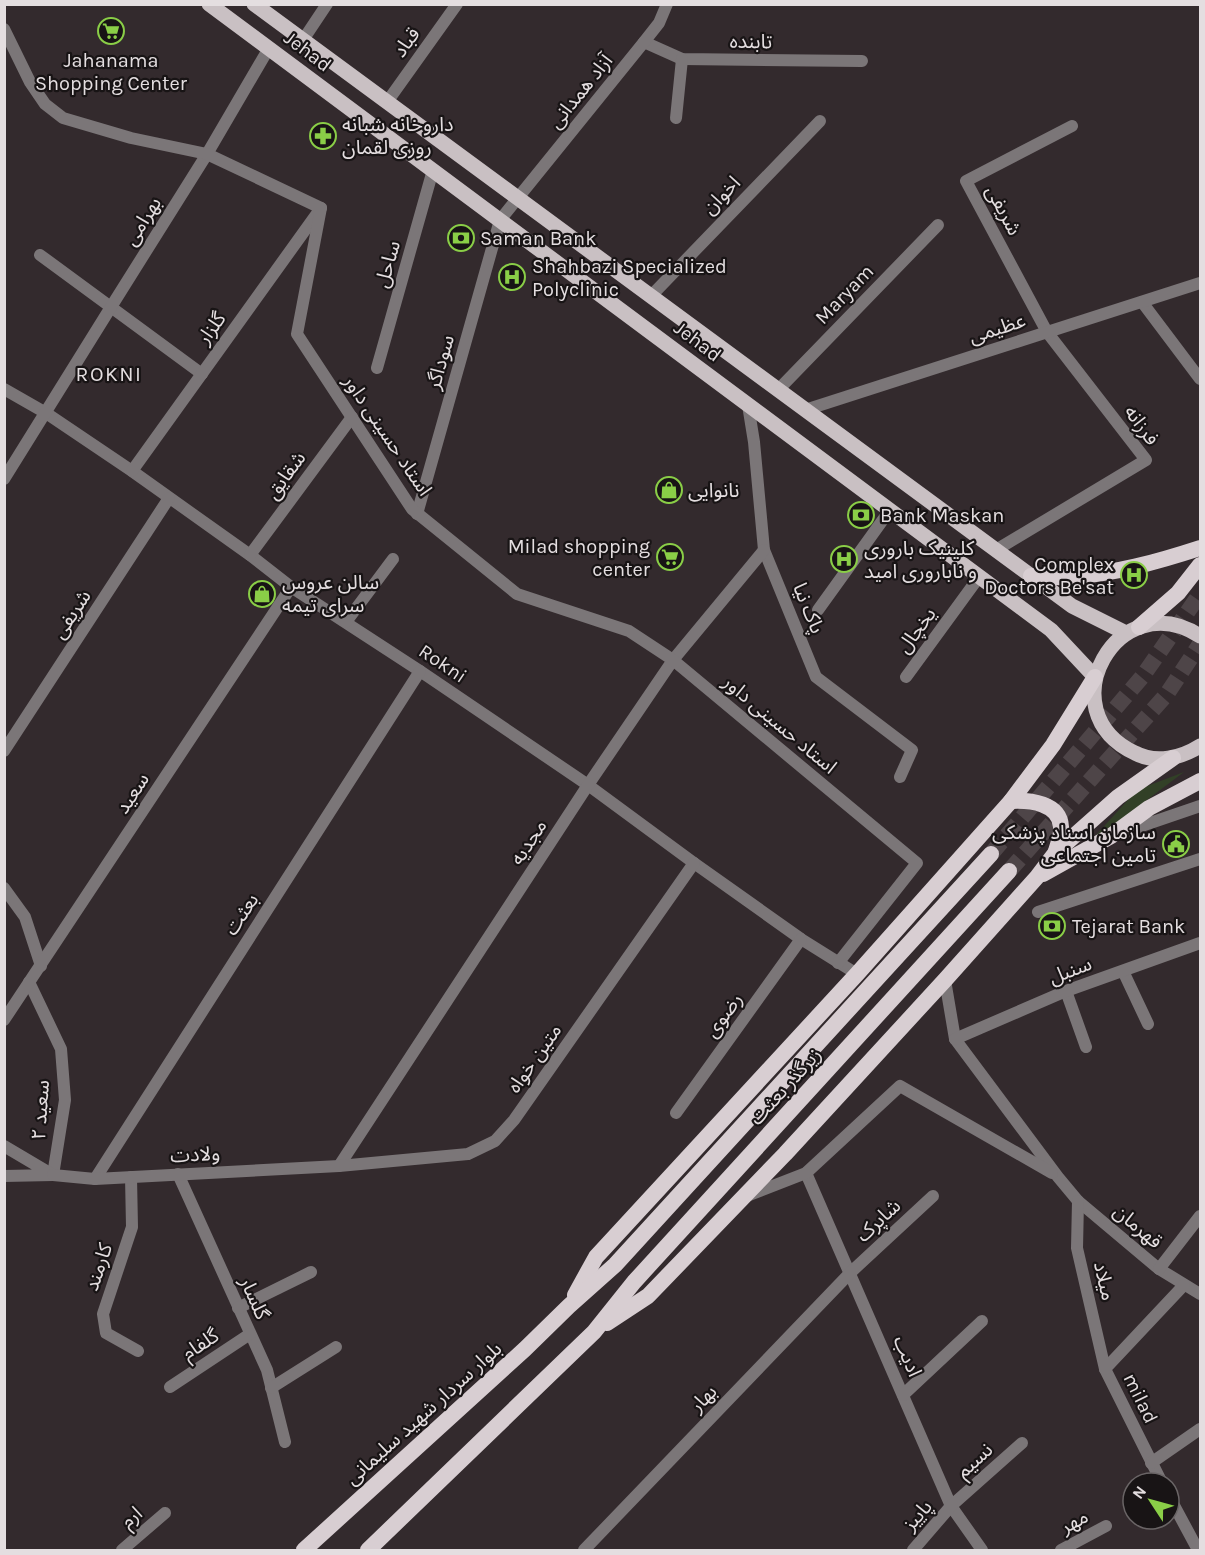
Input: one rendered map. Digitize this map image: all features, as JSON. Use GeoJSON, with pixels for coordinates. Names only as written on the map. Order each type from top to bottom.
{"type":"FeatureCollection","features":[{"type":"Feature","properties":{"kind":"highway"},"geometry":{"type":"LineString","coordinates":[[1031,576],[1067,577],[1121,571],[1200,548]]}},
{"type":"Feature","properties":{"kind":"highway"},"geometry":{"type":"LineString","coordinates":[[1133,630],[1178,593],[1200,565]]}},
{"type":"Feature","properties":{"kind":"highway"},"geometry":{"type":"LineString","coordinates":[[569,1306],[596,1257],[856,974],[1011,801],[1053,745],[1095,677]]}},
{"type":"Feature","properties":{"kind":"highway"},"geometry":{"type":"LineString","coordinates":[[368,1551],[594,1332],[648,1296],[744,1197],[945,980],[1056,852],[1118,797],[1173,758]]}},
{"type":"Feature","properties":{"kind":"highway"},"geometry":{"type":"LineString","coordinates":[[1036,877],[1111,836],[1149,808],[1200,781]]}},
{"type":"Feature","properties":{"kind":"highway"},"geometry":{"type":"LineString","coordinates":[[1011,801],[1033,801],[1055,812],[1061,825],[1056,852]]}},
{"type":"Feature","properties":{"kind":"highway","name":"زیرگذر بعثت"},"geometry":{"type":"LineString","coordinates":[[569,1306],[615,1265],[991,854]]}},
{"type":"Feature","properties":{"kind":"highway","name":"زیرگذر بعثت"},"geometry":{"type":"LineString","coordinates":[[594,1332],[634,1282],[1009,871]]}},
{"type":"Feature","properties":{"kind":"highway","name":"بلوار سردار شهید سلیمانی"},"geometry":{"type":"LineString","coordinates":[[304,1551],[569,1306]]}},
{"type":"Feature","properties":{"kind":"main road","name":"Jehad"},"geometry":{"type":"LineString","coordinates":[[209,4],[1051,630],[1095,677]]}},
{"type":"Feature","properties":{"kind":"main road","name":"Jehad"},"geometry":{"type":"LineString","coordinates":[[254,4],[1072,606],[1133,630]]}},
{"type":"Feature","properties":{"kind":"main road"},"geometry":{"type":"LineString","coordinates":[[1200,636],[1181,626],[1168,624],[1154,624],[1133,630],[1112,645],[1101,660],[1095,677],[1094,697],[1098,716],[1105,729],[1126,749],[1156,759],[1173,758],[1190,753],[1200,746]]}},
{"type":"Feature","properties":{"kind":"street"},"geometry":{"type":"LineString","coordinates":[[303,40],[327,4]]}},
{"type":"Feature","properties":{"kind":"street","name":"قباد"},"geometry":{"type":"LineString","coordinates":[[387,102],[457,4]]}},
{"type":"Feature","properties":{"kind":"street","name":"آزاد همدانی"},"geometry":{"type":"LineString","coordinates":[[500,220],[644,42],[658,23],[667,4]]}},
{"type":"Feature","properties":{"kind":"street"},"geometry":{"type":"LineString","coordinates":[[4,29],[30,82],[45,105],[63,118],[131,138],[207,154],[321,208]]}},
{"type":"Feature","properties":{"kind":"street","name":"تابنده"},"geometry":{"type":"LineString","coordinates":[[644,42],[682,60],[862,61]]}},
{"type":"Feature","properties":{"kind":"street","name":"بهرامی"},"geometry":{"type":"LineString","coordinates":[[4,479],[207,154],[269,48]]}},
{"type":"Feature","properties":{"kind":"street"},"geometry":{"type":"LineString","coordinates":[[676,118],[682,60]]}},
{"type":"Feature","properties":{"kind":"street","name":"اخوان"},"geometry":{"type":"LineString","coordinates":[[651,296],[820,121]]}},
{"type":"Feature","properties":{"kind":"street","name":"شریفی"},"geometry":{"type":"LineString","coordinates":[[1047,332],[966,181],[1072,126]]}},
{"type":"Feature","properties":{"kind":"street","name":"ساحل"},"geometry":{"type":"LineString","coordinates":[[377,368],[433,170]]}},
{"type":"Feature","properties":{"kind":"street","name":"گلزار"},"geometry":{"type":"LineString","coordinates":[[132,471],[321,208]]}},
{"type":"Feature","properties":{"kind":"street","name":"استاد حسینی داور"},"geometry":{"type":"LineString","coordinates":[[321,208],[297,334],[412,509],[517,594],[629,631],[672,660],[917,863],[838,963]]}},
{"type":"Feature","properties":{"kind":"street","name":"سوداگر"},"geometry":{"type":"LineString","coordinates":[[417,514],[500,220]]}},
{"type":"Feature","properties":{"kind":"street","name":"Maryam"},"geometry":{"type":"LineString","coordinates":[[778,390],[938,225]]}},
{"type":"Feature","properties":{"kind":"street"},"geometry":{"type":"LineString","coordinates":[[40,255],[202,374]]}},
{"type":"Feature","properties":{"kind":"street","name":"عظیمی"},"geometry":{"type":"LineString","coordinates":[[806,410],[1200,283]]}},
{"type":"Feature","properties":{"kind":"street"},"geometry":{"type":"LineString","coordinates":[[1142,302],[1200,379]]}},
{"type":"Feature","properties":{"kind":"street","name":"فرزانه"},"geometry":{"type":"LineString","coordinates":[[996,550],[1146,460],[1047,332]]}},
{"type":"Feature","properties":{"kind":"street","name":"Rokni"},"geometry":{"type":"LineString","coordinates":[[4,389],[46,413],[132,471],[291,587],[588,785],[801,939],[856,974]]}},
{"type":"Feature","properties":{"kind":"street","name":"پاک نیا"},"geometry":{"type":"LineString","coordinates":[[748,405],[754,442],[764,550],[816,677],[912,750],[900,777]]}},
{"type":"Feature","properties":{"kind":"street","name":"شقایق"},"geometry":{"type":"LineString","coordinates":[[250,555],[352,417]]}},
{"type":"Feature","properties":{"kind":"street","name":"شریفی"},"geometry":{"type":"LineString","coordinates":[[4,751],[170,498]]}},
{"type":"Feature","properties":{"kind":"street"},"geometry":{"type":"LineString","coordinates":[[818,610],[890,510]]}},
{"type":"Feature","properties":{"kind":"street","name":"مجدیه"},"geometry":{"type":"LineString","coordinates":[[339,1166],[672,660],[764,550]]}},
{"type":"Feature","properties":{"kind":"street"},"geometry":{"type":"LineString","coordinates":[[346,622],[393,559]]}},
{"type":"Feature","properties":{"kind":"street","name":"یخچال"},"geometry":{"type":"LineString","coordinates":[[906,677],[979,577]]}},
{"type":"Feature","properties":{"kind":"street","name":"سعید"},"geometry":{"type":"LineString","coordinates":[[4,1020],[291,587]]}},
{"type":"Feature","properties":{"kind":"street","name":"بعثت"},"geometry":{"type":"LineString","coordinates":[[95,1179],[420,671]]}},
{"type":"Feature","properties":{"kind":"street"},"geometry":{"type":"LineString","coordinates":[[1111,836],[1200,806]]}},
{"type":"Feature","properties":{"kind":"street"},"geometry":{"type":"LineString","coordinates":[[1038,912],[1200,859]]}},
{"type":"Feature","properties":{"kind":"street","name":"متین خواه"},"geometry":{"type":"LineString","coordinates":[[339,1166],[468,1154],[495,1142],[514,1120],[694,863]]}},
{"type":"Feature","properties":{"kind":"street"},"geometry":{"type":"LineString","coordinates":[[4,888],[25,917],[41,966]]}},
{"type":"Feature","properties":{"kind":"street","name":"رضوی"},"geometry":{"type":"LineString","coordinates":[[676,1113],[801,939]]}},
{"type":"Feature","properties":{"kind":"street","name":"سنبل"},"geometry":{"type":"LineString","coordinates":[[955,1040],[1066,991],[1200,943]]}},
{"type":"Feature","properties":{"kind":"street"},"geometry":{"type":"LineString","coordinates":[[1123,971],[1148,1023]]}},
{"type":"Feature","properties":{"kind":"street"},"geometry":{"type":"LineString","coordinates":[[945,980],[955,1040]]}},
{"type":"Feature","properties":{"kind":"street","name":"سعید ۲"},"geometry":{"type":"LineString","coordinates":[[29,982],[61,1049],[65,1100],[54,1175]]}},
{"type":"Feature","properties":{"kind":"street"},"geometry":{"type":"LineString","coordinates":[[1066,991],[1086,1047]]}},
{"type":"Feature","properties":{"kind":"street","name":"قهرمان"},"geometry":{"type":"LineString","coordinates":[[955,1040],[1078,1201],[1159,1269],[1200,1294]]}},
{"type":"Feature","properties":{"kind":"street"},"geometry":{"type":"LineString","coordinates":[[744,1197],[806,1173],[900,1086],[1058,1177]]}},
{"type":"Feature","properties":{"kind":"street"},"geometry":{"type":"LineString","coordinates":[[4,1146],[54,1175]]}},
{"type":"Feature","properties":{"kind":"street","name":"ولادت"},"geometry":{"type":"LineString","coordinates":[[4,1176],[54,1175],[95,1179],[339,1166]]}},
{"type":"Feature","properties":{"kind":"street","name":"ادیب"},"geometry":{"type":"LineString","coordinates":[[806,1173],[951,1506],[982,1551]]}},
{"type":"Feature","properties":{"kind":"street","name":"گلسار"},"geometry":{"type":"LineString","coordinates":[[178,1174],[267,1370],[285,1442]]}},
{"type":"Feature","properties":{"kind":"street","name":"کارمند"},"geometry":{"type":"LineString","coordinates":[[131,1177],[132,1227],[103,1314],[106,1333],[138,1351]]}},
{"type":"Feature","properties":{"kind":"street","name":"شاپرک"},"geometry":{"type":"LineString","coordinates":[[850,1273],[933,1196]]}},
{"type":"Feature","properties":{"kind":"street","name":"میلاد"},"geometry":{"type":"LineString","coordinates":[[1078,1201],[1077,1248],[1106,1369]]}},
{"type":"Feature","properties":{"kind":"street"},"geometry":{"type":"LineString","coordinates":[[1159,1269],[1200,1215]]}},
{"type":"Feature","properties":{"kind":"street"},"geometry":{"type":"LineString","coordinates":[[238,1308],[311,1272]]}},
{"type":"Feature","properties":{"kind":"street","name":"بهار"},"geometry":{"type":"LineString","coordinates":[[584,1551],[850,1273]]}},
{"type":"Feature","properties":{"kind":"street","name":"milad"},"geometry":{"type":"LineString","coordinates":[[1155,1471],[1106,1369],[1184,1285]]}},
{"type":"Feature","properties":{"kind":"street"},"geometry":{"type":"LineString","coordinates":[[903,1395],[982,1321]]}},
{"type":"Feature","properties":{"kind":"street","name":"گلفام"},"geometry":{"type":"LineString","coordinates":[[170,1386],[250,1334]]}},
{"type":"Feature","properties":{"kind":"street"},"geometry":{"type":"LineString","coordinates":[[271,1388],[336,1347]]}},
{"type":"Feature","properties":{"kind":"street"},"geometry":{"type":"LineString","coordinates":[[1151,1463],[1200,1429]]}},
{"type":"Feature","properties":{"kind":"street","name":"نسیم"},"geometry":{"type":"LineString","coordinates":[[951,1506],[1022,1443]]}},
{"type":"Feature","properties":{"kind":"street","name":"پاییز"},"geometry":{"type":"LineString","coordinates":[[913,1551],[951,1506]]}},
{"type":"Feature","properties":{"kind":"street","name":"ارم"},"geometry":{"type":"LineString","coordinates":[[122,1551],[165,1513]]}},
{"type":"Feature","properties":{"kind":"street"},"geometry":{"type":"LineString","coordinates":[[1181,1517],[1198,1547]]}},
{"type":"Feature","properties":{"kind":"street","name":"مهر"},"geometry":{"type":"LineString","coordinates":[[1061,1551],[1106,1526]]}},
{"type":"Feature","properties":{"kind":"green space"},"geometry":{"type":"Polygon","coordinates":[[[1184,772],[1086,846],[1137,790],[1184,772]]]}},
{"type":"Feature","properties":{"kind":"tunnel"},"geometry":{"type":"LineString","coordinates":[[991,854],[1142,677],[1200,594]]}},
{"type":"Feature","properties":{"kind":"tunnel"},"geometry":{"type":"LineString","coordinates":[[1009,871],[1167,694],[1200,644]]}},
{"type":"Feature","properties":{"kind":"place","name":"Jahanama Shopping Center"},"geometry":{"type":"Point","coordinates":[111,31]}},
{"type":"Feature","properties":{"kind":"place","name":"داروخانه شبانه روزی لقمان"},"geometry":{"type":"Point","coordinates":[323,136]}},
{"type":"Feature","properties":{"kind":"place","name":"Saman Bank"},"geometry":{"type":"Point","coordinates":[461,238]}},
{"type":"Feature","properties":{"kind":"place","name":"Shahbazi Specialized Polyclinic"},"geometry":{"type":"Point","coordinates":[512,277]}},
{"type":"Feature","properties":{"kind":"place","name":"نانوایی"},"geometry":{"type":"Point","coordinates":[669,490]}},
{"type":"Feature","properties":{"kind":"place","name":"Bank Maskan"},"geometry":{"type":"Point","coordinates":[861,515]}},
{"type":"Feature","properties":{"kind":"place","name":"Milad shopping center"},"geometry":{"type":"Point","coordinates":[670,557]}},
{"type":"Feature","properties":{"kind":"place","name":"کلینیک باروری و ناباروری امید"},"geometry":{"type":"Point","coordinates":[844,559]}},
{"type":"Feature","properties":{"kind":"place","name":"Complex Doctors Be'sat"},"geometry":{"type":"Point","coordinates":[1134,575]}},
{"type":"Feature","properties":{"kind":"place","name":"سالن عروس سرای تیمه"},"geometry":{"type":"Point","coordinates":[262,594]}},
{"type":"Feature","properties":{"kind":"place","name":"سازمان اسناد پزشکی تامین اجتماعی"},"geometry":{"type":"Point","coordinates":[1176,844]}},
{"type":"Feature","properties":{"kind":"place","name":"Tejarat Bank"},"geometry":{"type":"Point","coordinates":[1052,926]}},
{"type":"Feature","properties":{"kind":"district","name":"ROKNI"},"geometry":{"type":"Point","coordinates":[109,374]}}]}
